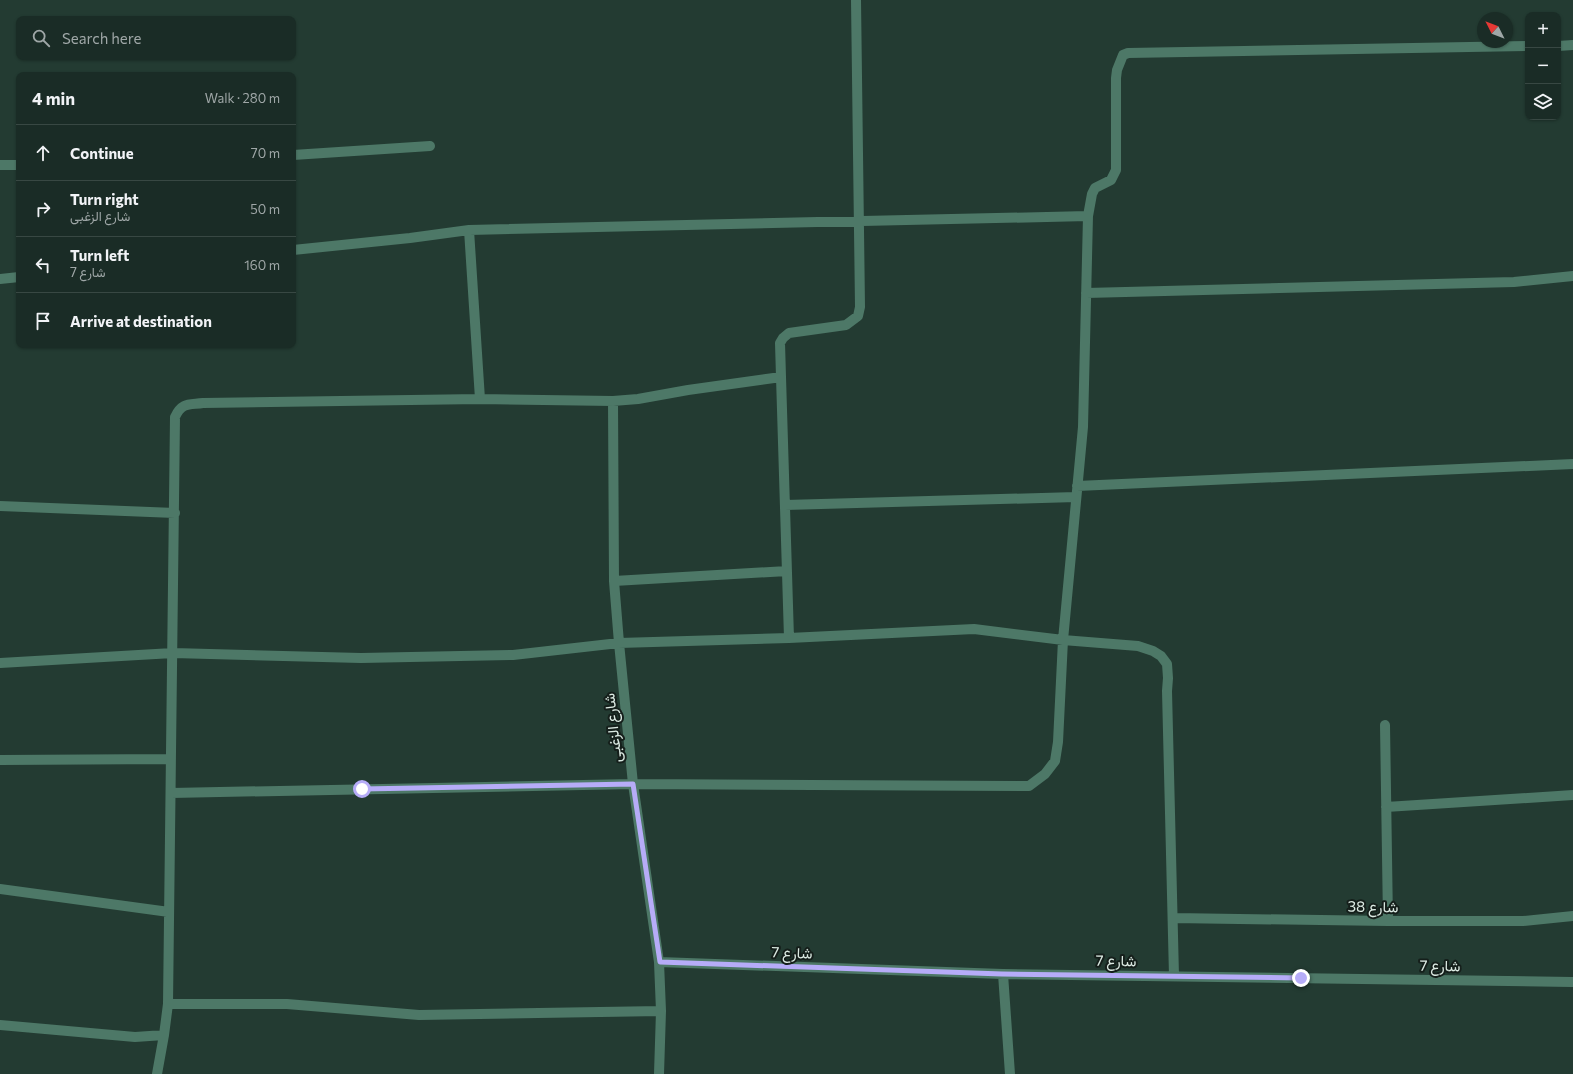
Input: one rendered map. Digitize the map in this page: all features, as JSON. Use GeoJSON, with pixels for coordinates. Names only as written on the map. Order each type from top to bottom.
{"type":"FeatureCollection","features":[{"type":"Feature","properties":{"kind":"street"},"geometry":{"type":"LineString","coordinates":[[789,638],[780,343],[789,333],[846,325],[858,316],[860,307],[856,0]]}},
{"type":"Feature","properties":{"kind":"street"},"geometry":{"type":"LineString","coordinates":[[1561,46],[1573,45]]}},
{"type":"Feature","properties":{"kind":"street"},"geometry":{"type":"LineString","coordinates":[[171,793],[633,784],[1029,786],[1045,774],[1055,761],[1058,742],[1063,640],[1082,427],[1088,216],[1092,194],[1095,188],[1111,180],[1116,170],[1116,78],[1117,70],[1123,55],[1128,53],[1525,46]]}},
{"type":"Feature","properties":{"kind":"street"},"geometry":{"type":"LineString","coordinates":[[296,155],[430,146]]}},
{"type":"Feature","properties":{"kind":"street"},"geometry":{"type":"LineString","coordinates":[[0,165],[16,165]]}},
{"type":"Feature","properties":{"kind":"street"},"geometry":{"type":"LineString","coordinates":[[296,250],[410,238],[469,230],[1088,216]]}},
{"type":"Feature","properties":{"kind":"street"},"geometry":{"type":"LineString","coordinates":[[469,230],[480,399]]}},
{"type":"Feature","properties":{"kind":"street"},"geometry":{"type":"LineString","coordinates":[[1086,293],[1514,282],[1573,276]]}},
{"type":"Feature","properties":{"kind":"street"},"geometry":{"type":"LineString","coordinates":[[0,279],[16,277]]}},
{"type":"Feature","properties":{"kind":"street"},"geometry":{"type":"LineString","coordinates":[[157,1074],[168,1004],[175,417],[180,407],[203,403],[480,399],[613,401],[638,399],[695,389],[781,377]]}},
{"type":"Feature","properties":{"kind":"street","name":"شارع الزغبى"},"geometry":{"type":"LineString","coordinates":[[613,401],[614,581],[633,784],[660,962],[659,1074]]}},
{"type":"Feature","properties":{"kind":"street"},"geometry":{"type":"LineString","coordinates":[[1077,486],[1573,464]]}},
{"type":"Feature","properties":{"kind":"street"},"geometry":{"type":"LineString","coordinates":[[785,505],[1076,497]]}},
{"type":"Feature","properties":{"kind":"street"},"geometry":{"type":"LineString","coordinates":[[0,506],[175,513]]}},
{"type":"Feature","properties":{"kind":"street"},"geometry":{"type":"LineString","coordinates":[[614,581],[787,571]]}},
{"type":"Feature","properties":{"kind":"street"},"geometry":{"type":"LineString","coordinates":[[0,663],[173,653],[361,658],[513,655],[619,643],[789,638],[974,629],[1063,640],[1138,646],[1157,653],[1167,664],[1174,976]]}},
{"type":"Feature","properties":{"kind":"street"},"geometry":{"type":"LineString","coordinates":[[1385,725],[1388,921]]}},
{"type":"Feature","properties":{"kind":"street"},"geometry":{"type":"LineString","coordinates":[[0,760],[171,759]]}},
{"type":"Feature","properties":{"kind":"street"},"geometry":{"type":"LineString","coordinates":[[1386,807],[1573,795]]}},
{"type":"Feature","properties":{"kind":"street"},"geometry":{"type":"LineString","coordinates":[[0,889],[169,912]]}},
{"type":"Feature","properties":{"kind":"street","name":"شارع 38"},"geometry":{"type":"LineString","coordinates":[[1173,918],[1523,921],[1573,916]]}},
{"type":"Feature","properties":{"kind":"street","name":"شارع 7"},"geometry":{"type":"LineString","coordinates":[[660,962],[1002,974],[1572,982]]}},
{"type":"Feature","properties":{"kind":"street"},"geometry":{"type":"LineString","coordinates":[[1002,974],[1010,1074]]}},
{"type":"Feature","properties":{"kind":"street"},"geometry":{"type":"LineString","coordinates":[[168,1004],[287,1004],[419,1015],[660,1011]]}},
{"type":"Feature","properties":{"kind":"street"},"geometry":{"type":"LineString","coordinates":[[0,1025],[127,1037],[164,1035]]}},
{"type":"Feature","properties":{"kind":"route"},"geometry":{"type":"LineString","coordinates":[[362,789],[633,784],[660,962],[1002,974],[1301,978]]}}]}
